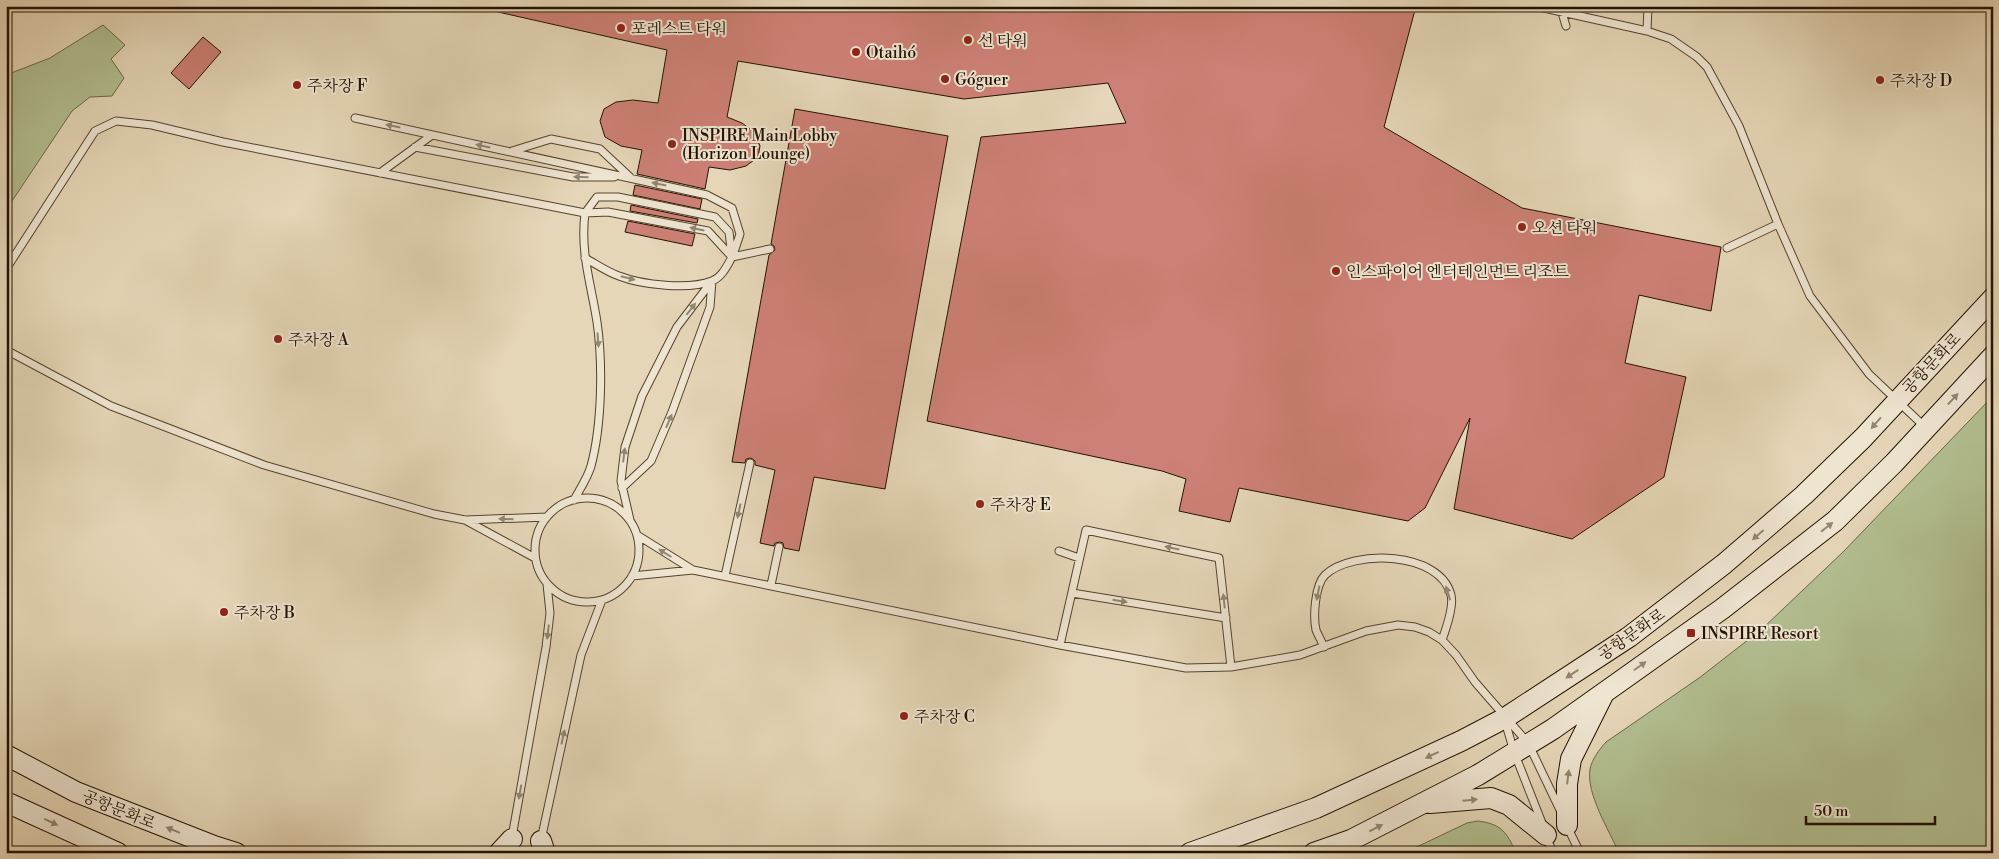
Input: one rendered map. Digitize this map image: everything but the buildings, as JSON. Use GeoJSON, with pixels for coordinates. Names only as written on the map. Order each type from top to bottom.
{"type":"FeatureCollection","features":[{"type":"Feature","properties":{"kind":"street","name":"공항문화로"},"geometry":{"type":"LineString","coordinates":[[1190,853],[1316,808],[1461,741],[1504,718],[1629,637],[1724,564],[1804,495],[1863,438],[1896,400],[1993,298]]}},
{"type":"Feature","properties":{"kind":"street","name":"공항문화로"},"geometry":{"type":"LineString","coordinates":[[1314,853],[1351,840],[1478,775],[1553,729],[1722,609],[1834,521],[1926,428],[1993,356]]}},
{"type":"Feature","properties":{"kind":"street"},"geometry":{"type":"LineString","coordinates":[[1567,825],[1567,784],[1571,759],[1605,691]]}},
{"type":"Feature","properties":{"kind":"street","name":"공항문화로"},"geometry":{"type":"LineString","coordinates":[[6,755],[76,792],[236,853]]}},
{"type":"Feature","properties":{"kind":"street"},"geometry":{"type":"LineString","coordinates":[[1421,804],[1491,798],[1509,805],[1550,844]]}},
{"type":"Feature","properties":{"kind":"street"},"geometry":{"type":"LineString","coordinates":[[6,802],[118,853]]}},
{"type":"Feature","properties":{"kind":"lane"},"geometry":{"type":"LineString","coordinates":[[1535,6],[1560,9],[1671,39],[1697,57],[1707,67],[1739,126],[1778,224],[1810,296],[1869,374],[1926,428]]}},
{"type":"Feature","properties":{"kind":"lane"},"geometry":{"type":"LineString","coordinates":[[1647,31],[1648,6]]}},
{"type":"Feature","properties":{"kind":"lane"},"geometry":{"type":"LineString","coordinates":[[1560,9],[1566,26]]}},
{"type":"Feature","properties":{"kind":"lane"},"geometry":{"type":"LineString","coordinates":[[355,118],[707,195],[732,208],[740,234],[732,257],[721,274],[712,281],[676,327],[642,396],[625,447],[621,481],[630,520],[637,535],[638,556],[632,576],[614,594],[602,600],[587,602],[572,600],[558,594],[547,584],[539,572],[535,558],[537,536],[546,517],[559,506],[574,500],[590,498],[605,502],[619,509],[630,520]]}},
{"type":"Feature","properties":{"kind":"lane"},"geometry":{"type":"LineString","coordinates":[[6,269],[95,132],[116,121],[152,126],[585,213],[608,212],[708,231],[732,257]]}},
{"type":"Feature","properties":{"kind":"lane"},"geometry":{"type":"LineString","coordinates":[[380,173],[432,135]]}},
{"type":"Feature","properties":{"kind":"lane"},"geometry":{"type":"LineString","coordinates":[[510,152],[551,139],[600,149],[630,178]]}},
{"type":"Feature","properties":{"kind":"lane"},"geometry":{"type":"LineString","coordinates":[[415,147],[573,177],[630,178]]}},
{"type":"Feature","properties":{"kind":"lane"},"geometry":{"type":"LineString","coordinates":[[574,500],[591,467],[597,433],[600,373],[597,323],[584,258],[582,234],[585,213],[597,197],[618,197],[715,217],[729,232],[732,257]]}},
{"type":"Feature","properties":{"kind":"lane"},"geometry":{"type":"LineString","coordinates":[[1727,248],[1778,224]]}},
{"type":"Feature","properties":{"kind":"lane"},"geometry":{"type":"LineString","coordinates":[[732,257],[770,249]]}},
{"type":"Feature","properties":{"kind":"lane"},"geometry":{"type":"LineString","coordinates":[[584,258],[619,276],[652,284],[682,285],[712,281]]}},
{"type":"Feature","properties":{"kind":"lane"},"geometry":{"type":"LineString","coordinates":[[622,488],[651,461],[672,412],[710,307],[712,281]]}},
{"type":"Feature","properties":{"kind":"lane"},"geometry":{"type":"LineString","coordinates":[[6,350],[112,406],[264,465],[434,514],[465,520],[546,517]]}},
{"type":"Feature","properties":{"kind":"lane"},"geometry":{"type":"LineString","coordinates":[[725,576],[750,463]]}},
{"type":"Feature","properties":{"kind":"lane"},"geometry":{"type":"LineString","coordinates":[[465,520],[535,558]]}},
{"type":"Feature","properties":{"kind":"lane"},"geometry":{"type":"LineString","coordinates":[[1060,645],[1086,530],[1219,558],[1231,667]]}},
{"type":"Feature","properties":{"kind":"lane"},"geometry":{"type":"LineString","coordinates":[[637,535],[693,570]]}},
{"type":"Feature","properties":{"kind":"lane"},"geometry":{"type":"LineString","coordinates":[[771,585],[779,547]]}},
{"type":"Feature","properties":{"kind":"lane"},"geometry":{"type":"LineString","coordinates":[[1059,551],[1079,558]]}},
{"type":"Feature","properties":{"kind":"lane"},"geometry":{"type":"LineString","coordinates":[[1324,647],[1316,630],[1316,591],[1324,576],[1336,567],[1374,559],[1394,558],[1420,564],[1442,576],[1451,596],[1448,622],[1442,640]]}},
{"type":"Feature","properties":{"kind":"lane"},"geometry":{"type":"LineString","coordinates":[[632,576],[693,570],[1060,645],[1186,668],[1231,667],[1300,655],[1366,631],[1398,625],[1415,627],[1430,632],[1442,640],[1456,655],[1474,682],[1504,718],[1567,825],[1580,853]]}},
{"type":"Feature","properties":{"kind":"lane"},"geometry":{"type":"LineString","coordinates":[[506,848],[546,647],[550,613],[547,584]]}},
{"type":"Feature","properties":{"kind":"lane"},"geometry":{"type":"LineString","coordinates":[[1072,593],[1226,618]]}},
{"type":"Feature","properties":{"kind":"lane"},"geometry":{"type":"LineString","coordinates":[[541,849],[581,655],[602,600]]}},
{"type":"Feature","properties":{"kind":"lane"},"geometry":{"type":"LineString","coordinates":[[1504,718],[1521,747],[1550,844]]}},
{"type":"Feature","properties":{"kind":"green space"},"geometry":{"type":"Polygon","coordinates":[[[103,25],[125,45],[111,59],[124,78],[112,96],[90,97],[72,111],[6,210],[6,75],[50,58],[103,25]]]}},
{"type":"Feature","properties":{"kind":"green space"},"geometry":{"type":"Polygon","coordinates":[[[1993,396],[1993,853],[1619,853],[1604,823],[1591,789],[1590,769],[1592,762],[1603,745],[1699,678],[1762,629],[1844,551],[1993,396]]]}},
{"type":"Feature","properties":{"kind":"green space"},"geometry":{"type":"Polygon","coordinates":[[[1478,821],[1492,824],[1502,830],[1510,840],[1516,853],[1404,853],[1467,823],[1478,821]]]}},
{"type":"Feature","properties":{"kind":"place","name":"포레스트 타워"},"geometry":{"type":"Point","coordinates":[621,28]}},
{"type":"Feature","properties":{"kind":"place","name":"선 타워"},"geometry":{"type":"Point","coordinates":[968,40]}},
{"type":"Feature","properties":{"kind":"place","name":"Otaihó"},"geometry":{"type":"Point","coordinates":[856,52]}},
{"type":"Feature","properties":{"kind":"place","name":"Góguer"},"geometry":{"type":"Point","coordinates":[945,79]}},
{"type":"Feature","properties":{"kind":"place","name":"주차장 D"},"geometry":{"type":"Point","coordinates":[1880,80]}},
{"type":"Feature","properties":{"kind":"place","name":"주차장 F"},"geometry":{"type":"Point","coordinates":[297,85]}},
{"type":"Feature","properties":{"kind":"place","name":"INSPIRE Main Lobby (Horizon Lounge)"},"geometry":{"type":"Point","coordinates":[672,144]}},
{"type":"Feature","properties":{"kind":"place","name":"오션 타워"},"geometry":{"type":"Point","coordinates":[1522,227]}},
{"type":"Feature","properties":{"kind":"place","name":"인스파이어 엔터테인먼트 리조트"},"geometry":{"type":"Point","coordinates":[1336,271]}},
{"type":"Feature","properties":{"kind":"place","name":"주차장 A"},"geometry":{"type":"Point","coordinates":[278,339]}},
{"type":"Feature","properties":{"kind":"place","name":"주차장 E"},"geometry":{"type":"Point","coordinates":[980,504]}},
{"type":"Feature","properties":{"kind":"place","name":"주차장 B"},"geometry":{"type":"Point","coordinates":[224,612]}},
{"type":"Feature","properties":{"kind":"place","name":"INSPIRE Resort"},"geometry":{"type":"Point","coordinates":[1691,633]}},
{"type":"Feature","properties":{"kind":"place","name":"주차장 C"},"geometry":{"type":"Point","coordinates":[904,716]}}]}
